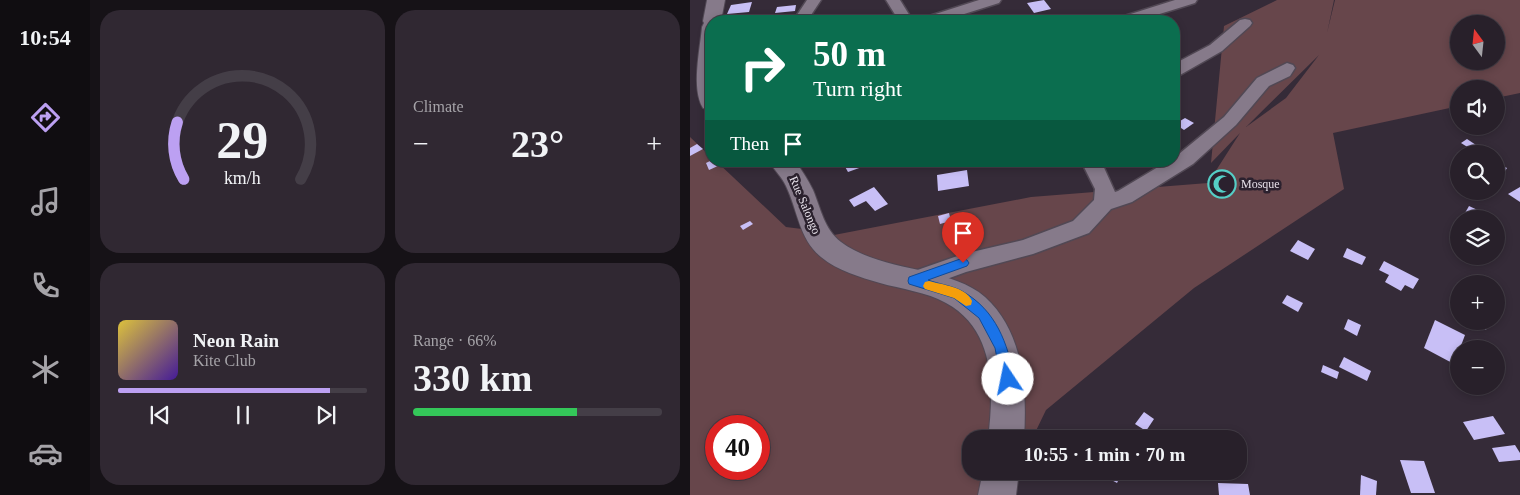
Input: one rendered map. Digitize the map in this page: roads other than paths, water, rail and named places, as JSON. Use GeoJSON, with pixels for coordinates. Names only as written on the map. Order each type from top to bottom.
{"type":"FeatureCollection","features":[{"type":"Feature","properties":{"kind":"street"},"geometry":{"type":"LineString","coordinates":[[713,15],[716,0]]}},
{"type":"Feature","properties":{"kind":"street"},"geometry":{"type":"LineString","coordinates":[[804,15],[814,0]]}},
{"type":"Feature","properties":{"kind":"street"},"geometry":{"type":"LineString","coordinates":[[893,0],[902,15]]}},
{"type":"Feature","properties":{"kind":"street"},"geometry":{"type":"LineString","coordinates":[[947,15],[994,0]]}},
{"type":"Feature","properties":{"kind":"street"},"geometry":{"type":"LineString","coordinates":[[1142,15],[1190,0]]}},
{"type":"Feature","properties":{"kind":"street"},"geometry":{"type":"LineString","coordinates":[[1180,69],[1216,48],[1245,23]]}},
{"type":"Feature","properties":{"kind":"street"},"geometry":{"type":"LineString","coordinates":[[1180,163],[1230,121],[1263,82],[1284,72],[1287,68]]}},
{"type":"Feature","properties":{"kind":"street","name":"Rue Salongo"},"geometry":{"type":"LineString","coordinates":[[786,167],[792,173],[800,190],[812,227],[820,240],[834,252],[864,266],[958,294],[984,314],[1002,347],[1008,379],[1009,411],[1007,430]]}},
{"type":"Feature","properties":{"kind":"street"},"geometry":{"type":"LineString","coordinates":[[1094,167],[1105,189],[1104,203]]}},
{"type":"Feature","properties":{"kind":"street"},"geometry":{"type":"LineString","coordinates":[[914,281],[963,263],[1025,248],[1081,228],[1104,203],[1125,197],[1173,167]]}},
{"type":"Feature","properties":{"kind":"street"},"geometry":{"type":"LineString","coordinates":[[997,495],[1000,480]]}},
{"type":"Feature","properties":{"kind":"place","name":"Mosque"},"geometry":{"type":"Point","coordinates":[1222,184]}}]}
